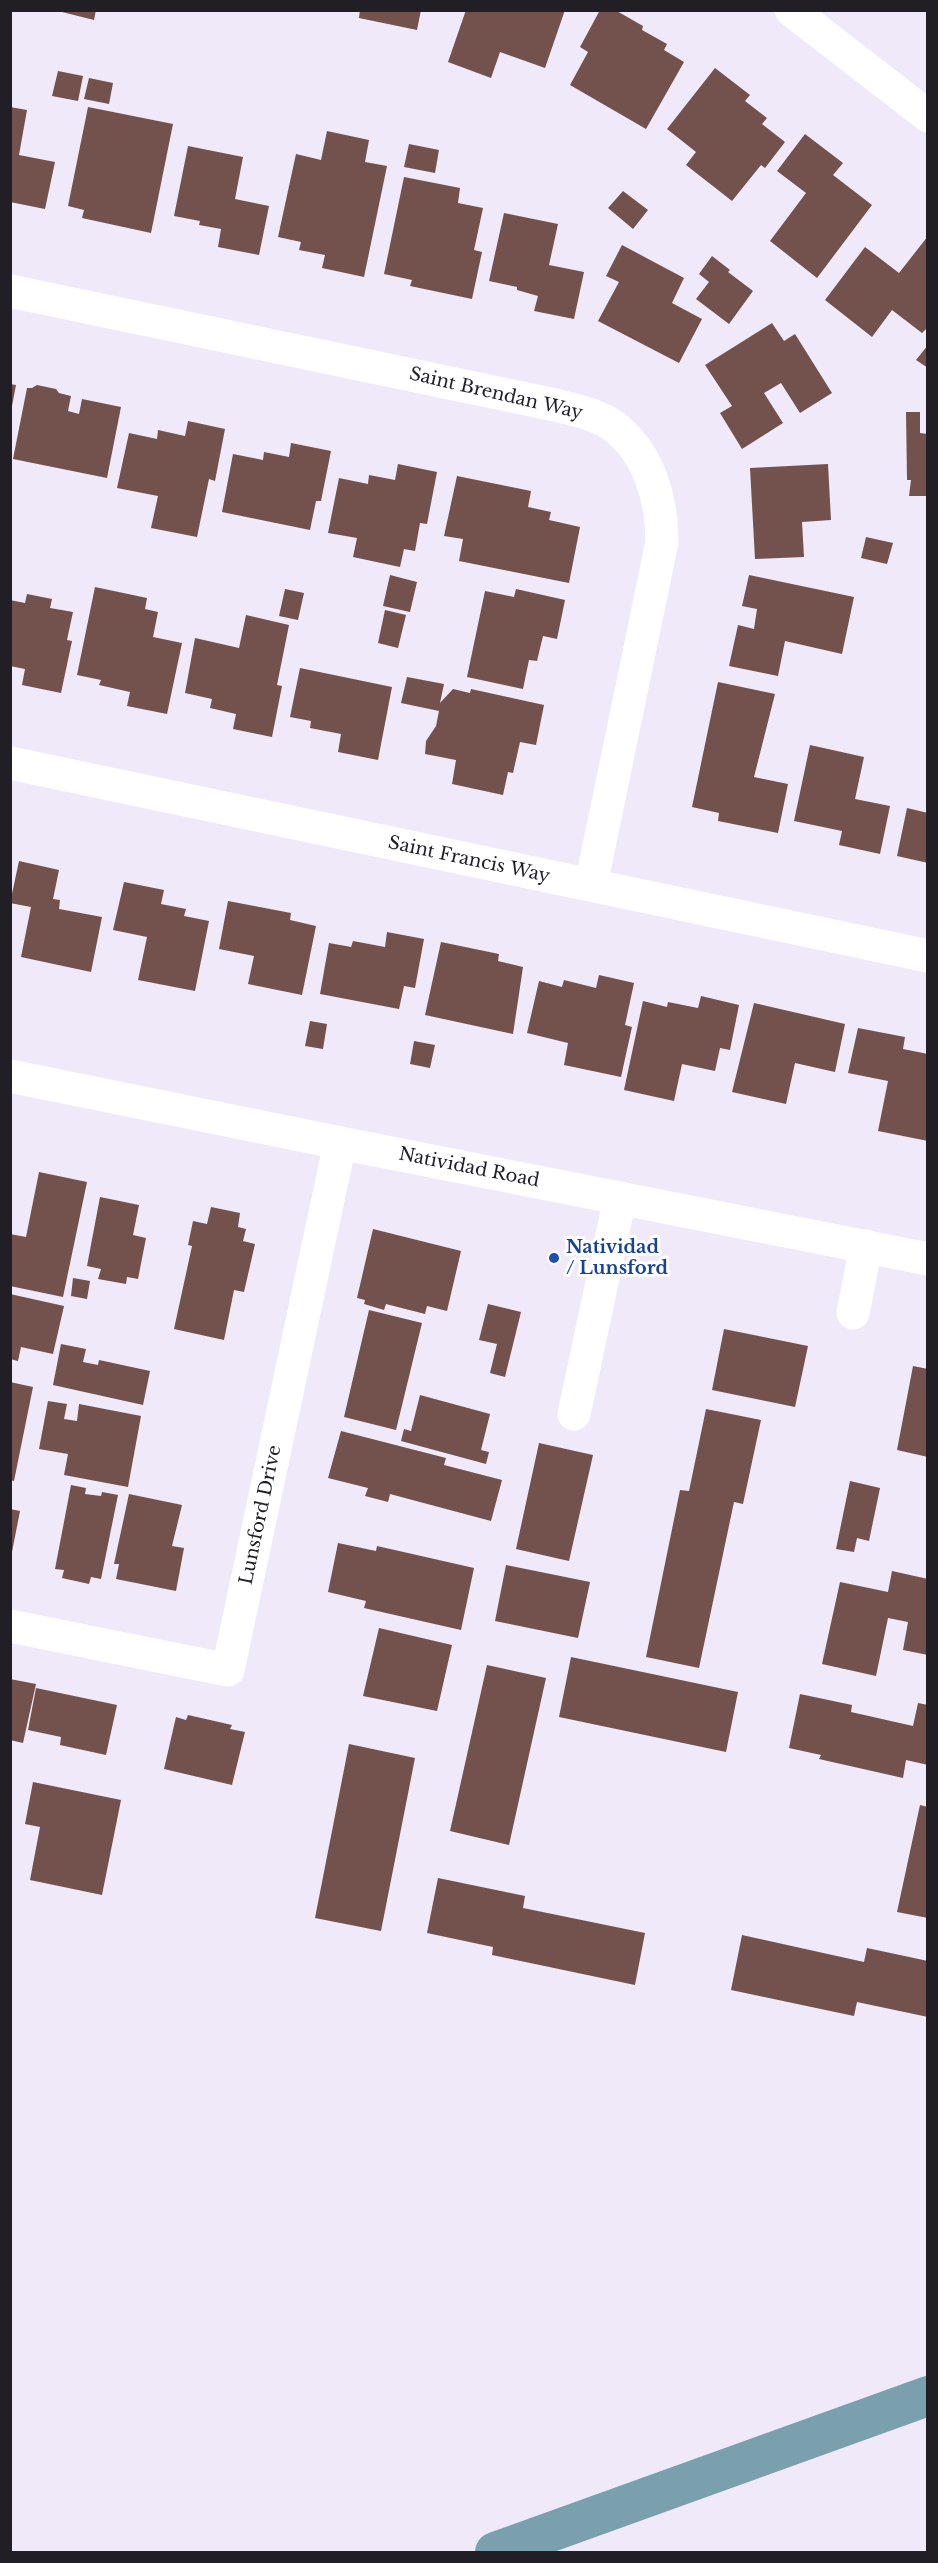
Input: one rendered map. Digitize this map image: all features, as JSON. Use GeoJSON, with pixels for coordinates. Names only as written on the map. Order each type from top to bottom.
{"type":"FeatureCollection","features":[{"type":"Feature","properties":{"kind":"street"},"geometry":{"type":"LineString","coordinates":[[791,10],[927,116]]}},
{"type":"Feature","properties":{"kind":"street","name":"Saint Brendan Way"},"geometry":{"type":"LineString","coordinates":[[10,291],[555,405],[598,418],[615,428],[630,443],[652,478],[662,516],[662,542],[591,885]]}},
{"type":"Feature","properties":{"kind":"street","name":"Saint Francis Way"},"geometry":{"type":"LineString","coordinates":[[10,763],[927,956]]}},
{"type":"Feature","properties":{"kind":"street","name":"Natividad Road"},"geometry":{"type":"LineString","coordinates":[[10,1076],[927,1259]]}},
{"type":"Feature","properties":{"kind":"street","name":"Lunsford Drive"},"geometry":{"type":"LineString","coordinates":[[10,1626],[228,1670],[340,1143]]}},
{"type":"Feature","properties":{"kind":"street"},"geometry":{"type":"LineString","coordinates":[[574,1414],[620,1198]]}},
{"type":"Feature","properties":{"kind":"street"},"geometry":{"type":"LineString","coordinates":[[853,1313],[866,1246]]}},
{"type":"Feature","properties":{"kind":"building"},"geometry":{"type":"Polygon","coordinates":[[[54,10],[96,10],[94,20],[54,10]]]}},
{"type":"Feature","properties":{"kind":"building"},"geometry":{"type":"Polygon","coordinates":[[[360,10],[421,10],[417,30],[359,18],[360,10]]]}},
{"type":"Feature","properties":{"kind":"building"},"geometry":{"type":"Polygon","coordinates":[[[466,10],[565,10],[545,68],[500,52],[491,78],[448,62],[466,10]]]}},
{"type":"Feature","properties":{"kind":"building"},"geometry":{"type":"Polygon","coordinates":[[[600,10],[615,10],[643,26],[642,30],[667,44],[664,50],[684,62],[646,129],[570,85],[588,52],[580,47],[600,10]]]}},
{"type":"Feature","properties":{"kind":"building"},"geometry":{"type":"Polygon","coordinates":[[[715,68],[750,95],[745,101],[767,118],[762,124],[785,142],[765,168],[761,165],[732,201],[686,165],[696,152],[667,129],[715,68]]]}},
{"type":"Feature","properties":{"kind":"building"},"geometry":{"type":"Polygon","coordinates":[[[58,71],[83,76],[78,101],[52,96],[58,71]]]}},
{"type":"Feature","properties":{"kind":"building"},"geometry":{"type":"Polygon","coordinates":[[[89,78],[113,83],[109,104],[84,99],[89,78]]]}},
{"type":"Feature","properties":{"kind":"building"},"geometry":{"type":"Polygon","coordinates":[[[10,107],[27,110],[19,155],[55,162],[45,209],[10,202],[10,107]]]}},
{"type":"Feature","properties":{"kind":"building"},"geometry":{"type":"Polygon","coordinates":[[[88,107],[173,124],[151,233],[82,218],[84,210],[68,206],[88,107]]]}},
{"type":"Feature","properties":{"kind":"building"},"geometry":{"type":"Polygon","coordinates":[[[327,131],[369,140],[365,162],[387,166],[364,277],[322,268],[325,255],[299,250],[301,242],[278,237],[296,154],[321,160],[327,131]]]}},
{"type":"Feature","properties":{"kind":"building"},"geometry":{"type":"Polygon","coordinates":[[[805,134],[843,163],[833,175],[872,205],[817,278],[770,241],[806,193],[777,171],[805,134]]]}},
{"type":"Feature","properties":{"kind":"building"},"geometry":{"type":"Polygon","coordinates":[[[409,144],[439,150],[435,173],[404,167],[409,144]]]}},
{"type":"Feature","properties":{"kind":"building"},"geometry":{"type":"Polygon","coordinates":[[[188,146],[243,157],[235,199],[269,206],[259,255],[218,247],[221,229],[199,225],[200,221],[174,216],[188,146]]]}},
{"type":"Feature","properties":{"kind":"building"},"geometry":{"type":"Polygon","coordinates":[[[404,177],[460,188],[458,203],[483,208],[474,250],[482,252],[472,299],[410,286],[412,280],[384,274],[404,177]]]}},
{"type":"Feature","properties":{"kind":"building"},"geometry":{"type":"Polygon","coordinates":[[[623,191],[648,210],[633,229],[608,208],[623,191]]]}},
{"type":"Feature","properties":{"kind":"building"},"geometry":{"type":"Polygon","coordinates":[[[504,213],[558,224],[549,265],[584,272],[574,319],[534,311],[538,296],[517,290],[517,287],[489,281],[504,213]]]}},
{"type":"Feature","properties":{"kind":"building"},"geometry":{"type":"Polygon","coordinates":[[[928,236],[928,327],[922,333],[892,310],[872,337],[825,300],[865,247],[899,273],[928,236]]]}},
{"type":"Feature","properties":{"kind":"building"},"geometry":{"type":"Polygon","coordinates":[[[622,245],[684,278],[672,303],[702,319],[679,363],[598,321],[619,282],[606,276],[622,245]]]}},
{"type":"Feature","properties":{"kind":"building"},"geometry":{"type":"Polygon","coordinates":[[[712,256],[753,291],[729,324],[696,299],[709,282],[699,274],[712,256]]]}},
{"type":"Feature","properties":{"kind":"building"},"geometry":{"type":"Polygon","coordinates":[[[772,323],[784,341],[795,334],[832,393],[800,413],[781,383],[764,393],[783,423],[742,449],[720,413],[732,406],[705,365],[772,323]]]}},
{"type":"Feature","properties":{"kind":"building"},"geometry":{"type":"Polygon","coordinates":[[[928,345],[928,368],[916,360],[928,345]]]}},
{"type":"Feature","properties":{"kind":"building"},"geometry":{"type":"Polygon","coordinates":[[[10,384],[16,385],[12,406],[10,406],[10,384]]]}},
{"type":"Feature","properties":{"kind":"building"},"geometry":{"type":"Polygon","coordinates":[[[37,385],[56,389],[59,393],[71,396],[68,411],[79,414],[82,399],[121,407],[107,478],[13,459],[27,388],[37,385]]]}},
{"type":"Feature","properties":{"kind":"building"},"geometry":{"type":"Polygon","coordinates":[[[906,412],[920,412],[920,433],[928,434],[928,496],[909,496],[911,480],[907,480],[906,412]]]}},
{"type":"Feature","properties":{"kind":"building"},"geometry":{"type":"Polygon","coordinates":[[[188,421],[225,429],[215,481],[209,479],[197,537],[151,528],[158,496],[117,488],[129,433],[157,439],[158,430],[185,436],[188,421]]]}},
{"type":"Feature","properties":{"kind":"building"},"geometry":{"type":"Polygon","coordinates":[[[291,443],[331,451],[321,501],[316,501],[310,530],[222,512],[233,454],[263,460],[264,452],[289,457],[291,443]]]}},
{"type":"Feature","properties":{"kind":"building"},"geometry":{"type":"Polygon","coordinates":[[[398,464],[437,472],[427,524],[420,523],[415,551],[404,549],[400,567],[353,557],[357,538],[328,533],[339,478],[368,484],[369,475],[395,480],[398,464]]]}},
{"type":"Feature","properties":{"kind":"building"},"geometry":{"type":"Polygon","coordinates":[[[828,464],[831,520],[802,522],[804,557],[755,559],[750,468],[828,464]]]}},
{"type":"Feature","properties":{"kind":"building"},"geometry":{"type":"Polygon","coordinates":[[[457,476],[531,491],[528,507],[551,512],[549,520],[580,527],[569,583],[459,561],[463,539],[444,536],[457,476]]]}},
{"type":"Feature","properties":{"kind":"building"},"geometry":{"type":"Polygon","coordinates":[[[866,537],[893,543],[887,564],[861,558],[866,537]]]}},
{"type":"Feature","properties":{"kind":"building"},"geometry":{"type":"Polygon","coordinates":[[[390,575],[417,582],[410,612],[383,606],[390,575]]]}},
{"type":"Feature","properties":{"kind":"building"},"geometry":{"type":"Polygon","coordinates":[[[749,575],[854,597],[842,654],[785,641],[778,676],[729,666],[738,625],[754,629],[757,609],[742,606],[749,575]]]}},
{"type":"Feature","properties":{"kind":"building"},"geometry":{"type":"Polygon","coordinates":[[[95,587],[147,598],[145,609],[158,612],[153,637],[182,643],[167,714],[127,706],[130,692],[99,685],[101,680],[77,675],[95,587]]]}},
{"type":"Feature","properties":{"kind":"building"},"geometry":{"type":"Polygon","coordinates":[[[285,589],[304,593],[298,620],[279,616],[285,589]]]}},
{"type":"Feature","properties":{"kind":"building"},"geometry":{"type":"Polygon","coordinates":[[[516,589],[565,600],[557,639],[543,636],[537,661],[529,660],[523,689],[467,677],[485,591],[514,597],[516,589]]]}},
{"type":"Feature","properties":{"kind":"building"},"geometry":{"type":"Polygon","coordinates":[[[27,594],[52,599],[50,608],[73,612],[67,640],[72,641],[61,693],[22,685],[25,669],[10,666],[10,600],[25,603],[27,594]]]}},
{"type":"Feature","properties":{"kind":"building"},"geometry":{"type":"Polygon","coordinates":[[[385,610],[406,615],[398,648],[378,643],[385,610]]]}},
{"type":"Feature","properties":{"kind":"building"},"geometry":{"type":"Polygon","coordinates":[[[246,615],[289,625],[277,685],[282,686],[272,737],[233,729],[236,714],[210,708],[212,699],[185,693],[195,638],[239,648],[246,615]]]}},
{"type":"Feature","properties":{"kind":"building"},"geometry":{"type":"Polygon","coordinates":[[[300,668],[392,687],[378,760],[338,752],[341,734],[310,728],[311,721],[290,717],[300,668]]]}},
{"type":"Feature","properties":{"kind":"building"},"geometry":{"type":"Polygon","coordinates":[[[407,677],[444,684],[440,703],[453,689],[470,693],[471,689],[544,705],[536,745],[520,742],[513,773],[508,772],[503,795],[452,784],[456,760],[425,754],[426,741],[436,726],[439,711],[401,703],[407,677]]]}},
{"type":"Feature","properties":{"kind":"building"},"geometry":{"type":"Polygon","coordinates":[[[718,682],[775,694],[754,777],[788,784],[778,833],[718,821],[719,813],[692,807],[718,682]]]}},
{"type":"Feature","properties":{"kind":"building"},"geometry":{"type":"Polygon","coordinates":[[[810,745],[864,757],[855,799],[890,806],[880,854],[839,845],[842,831],[794,821],[810,745]]]}},
{"type":"Feature","properties":{"kind":"building"},"geometry":{"type":"Polygon","coordinates":[[[907,808],[928,813],[928,863],[897,856],[907,808]]]}},
{"type":"Feature","properties":{"kind":"building"},"geometry":{"type":"Polygon","coordinates":[[[19,861],[59,870],[53,899],[60,900],[59,909],[102,917],[91,972],[21,957],[31,907],[10,903],[19,861]]]}},
{"type":"Feature","properties":{"kind":"building"},"geometry":{"type":"Polygon","coordinates":[[[124,882],[164,890],[161,904],[186,909],[184,916],[209,921],[195,991],[138,980],[147,937],[113,930],[124,882]]]}},
{"type":"Feature","properties":{"kind":"building"},"geometry":{"type":"Polygon","coordinates":[[[228,901],[291,913],[290,920],[316,926],[302,995],[248,984],[254,956],[219,949],[228,901]]]}},
{"type":"Feature","properties":{"kind":"building"},"geometry":{"type":"Polygon","coordinates":[[[387,932],[424,939],[415,988],[404,986],[399,1009],[320,994],[329,943],[351,947],[353,941],[385,947],[387,932]]]}},
{"type":"Feature","properties":{"kind":"building"},"geometry":{"type":"Polygon","coordinates":[[[441,942],[499,954],[498,961],[523,967],[513,1034],[425,1015],[441,942]]]}},
{"type":"Feature","properties":{"kind":"building"},"geometry":{"type":"Polygon","coordinates":[[[599,975],[634,983],[625,1025],[632,1027],[621,1077],[564,1065],[568,1043],[527,1033],[539,981],[562,987],[564,980],[596,988],[599,975]]]}},
{"type":"Feature","properties":{"kind":"building"},"geometry":{"type":"Polygon","coordinates":[[[701,996],[739,1005],[730,1050],[720,1048],[715,1071],[682,1064],[674,1101],[624,1090],[643,1001],[667,1007],[668,1002],[698,1008],[701,996]]]}},
{"type":"Feature","properties":{"kind":"building"},"geometry":{"type":"Polygon","coordinates":[[[754,1003],[845,1024],[835,1072],[795,1063],[786,1104],[732,1092],[754,1003]]]}},
{"type":"Feature","properties":{"kind":"building"},"geometry":{"type":"Polygon","coordinates":[[[310,1021],[327,1024],[323,1049],[305,1046],[310,1021]]]}},
{"type":"Feature","properties":{"kind":"building"},"geometry":{"type":"Polygon","coordinates":[[[858,1028],[905,1037],[903,1049],[928,1054],[928,1141],[878,1131],[888,1081],[848,1073],[858,1028]]]}},
{"type":"Feature","properties":{"kind":"building"},"geometry":{"type":"Polygon","coordinates":[[[414,1041],[435,1045],[430,1068],[410,1064],[414,1041]]]}},
{"type":"Feature","properties":{"kind":"building"},"geometry":{"type":"Polygon","coordinates":[[[39,1172],[87,1182],[63,1297],[10,1286],[10,1234],[26,1237],[39,1172]]]}},
{"type":"Feature","properties":{"kind":"building"},"geometry":{"type":"Polygon","coordinates":[[[100,1197],[139,1205],[133,1235],[146,1238],[138,1279],[127,1277],[126,1284],[98,1279],[101,1269],[87,1266],[100,1197]]]}},
{"type":"Feature","properties":{"kind":"building"},"geometry":{"type":"Polygon","coordinates":[[[211,1207],[240,1213],[238,1227],[246,1229],[243,1241],[255,1244],[244,1292],[234,1290],[224,1340],[174,1329],[192,1246],[188,1245],[193,1221],[207,1224],[211,1207]]]}},
{"type":"Feature","properties":{"kind":"building"},"geometry":{"type":"Polygon","coordinates":[[[373,1229],[461,1251],[447,1311],[427,1306],[425,1314],[386,1304],[384,1310],[364,1304],[365,1300],[357,1298],[373,1229]]]}},
{"type":"Feature","properties":{"kind":"building"},"geometry":{"type":"Polygon","coordinates":[[[73,1278],[90,1281],[87,1299],[71,1296],[73,1278]]]}},
{"type":"Feature","properties":{"kind":"building"},"geometry":{"type":"Polygon","coordinates":[[[10,1294],[64,1306],[53,1354],[21,1347],[18,1361],[10,1359],[10,1294]]]}},
{"type":"Feature","properties":{"kind":"building"},"geometry":{"type":"Polygon","coordinates":[[[488,1304],[521,1312],[505,1377],[490,1373],[497,1344],[479,1340],[488,1304]]]}},
{"type":"Feature","properties":{"kind":"building"},"geometry":{"type":"Polygon","coordinates":[[[369,1310],[422,1323],[396,1430],[344,1417],[369,1310]]]}},
{"type":"Feature","properties":{"kind":"building"},"geometry":{"type":"Polygon","coordinates":[[[724,1329],[808,1346],[795,1407],[712,1390],[724,1329]]]}},
{"type":"Feature","properties":{"kind":"building"},"geometry":{"type":"Polygon","coordinates":[[[61,1344],[86,1349],[83,1362],[98,1365],[99,1360],[150,1371],[143,1405],[53,1385],[61,1344]]]}},
{"type":"Feature","properties":{"kind":"building"},"geometry":{"type":"Polygon","coordinates":[[[913,1366],[928,1369],[928,1457],[897,1450],[913,1366]]]}},
{"type":"Feature","properties":{"kind":"building"},"geometry":{"type":"Polygon","coordinates":[[[10,1382],[33,1387],[14,1481],[10,1480],[10,1382]]]}},
{"type":"Feature","properties":{"kind":"building"},"geometry":{"type":"Polygon","coordinates":[[[420,1395],[490,1414],[481,1450],[489,1452],[486,1464],[401,1441],[404,1429],[411,1431],[420,1395]]]}},
{"type":"Feature","properties":{"kind":"building"},"geometry":{"type":"Polygon","coordinates":[[[48,1401],[67,1404],[64,1419],[77,1421],[79,1404],[141,1416],[128,1487],[64,1475],[68,1454],[39,1449],[48,1401]]]}},
{"type":"Feature","properties":{"kind":"building"},"geometry":{"type":"Polygon","coordinates":[[[706,1409],[761,1420],[743,1504],[734,1502],[699,1668],[646,1657],[680,1490],[689,1491],[706,1409]]]}},
{"type":"Feature","properties":{"kind":"building"},"geometry":{"type":"Polygon","coordinates":[[[341,1431],[446,1458],[444,1465],[502,1480],[491,1521],[390,1494],[388,1502],[365,1496],[368,1488],[328,1478],[341,1431]]]}},
{"type":"Feature","properties":{"kind":"building"},"geometry":{"type":"Polygon","coordinates":[[[539,1443],[593,1455],[569,1561],[516,1549],[539,1443]]]}},
{"type":"Feature","properties":{"kind":"building"},"geometry":{"type":"Polygon","coordinates":[[[850,1481],[880,1488],[869,1541],[857,1538],[854,1552],[836,1549],[850,1481]]]}},
{"type":"Feature","properties":{"kind":"building"},"geometry":{"type":"Polygon","coordinates":[[[71,1485],[86,1488],[85,1494],[101,1496],[102,1492],[118,1495],[101,1579],[91,1577],[89,1584],[62,1578],[64,1570],[55,1569],[71,1485]]]}},
{"type":"Feature","properties":{"kind":"building"},"geometry":{"type":"Polygon","coordinates":[[[129,1494],[182,1505],[172,1546],[184,1548],[176,1591],[116,1579],[119,1564],[114,1564],[129,1494]]]}},
{"type":"Feature","properties":{"kind":"building"},"geometry":{"type":"Polygon","coordinates":[[[10,1509],[20,1511],[12,1552],[10,1552],[10,1509]]]}},
{"type":"Feature","properties":{"kind":"building"},"geometry":{"type":"Polygon","coordinates":[[[338,1543],[376,1551],[377,1546],[474,1568],[461,1630],[364,1608],[366,1601],[328,1592],[338,1543]]]}},
{"type":"Feature","properties":{"kind":"building"},"geometry":{"type":"Polygon","coordinates":[[[506,1565],[590,1582],[578,1638],[495,1621],[506,1565]]]}},
{"type":"Feature","properties":{"kind":"building"},"geometry":{"type":"Polygon","coordinates":[[[892,1571],[928,1579],[928,1655],[903,1650],[908,1622],[888,1618],[876,1676],[822,1664],[840,1582],[888,1592],[892,1571]]]}},
{"type":"Feature","properties":{"kind":"building"},"geometry":{"type":"Polygon","coordinates":[[[379,1628],[452,1645],[437,1711],[363,1696],[379,1628]]]}},
{"type":"Feature","properties":{"kind":"building"},"geometry":{"type":"Polygon","coordinates":[[[571,1657],[738,1692],[726,1752],[559,1717],[571,1657]]]}},
{"type":"Feature","properties":{"kind":"building"},"geometry":{"type":"Polygon","coordinates":[[[487,1665],[546,1678],[509,1845],[450,1831],[487,1665]]]}},
{"type":"Feature","properties":{"kind":"building"},"geometry":{"type":"Polygon","coordinates":[[[10,1679],[36,1684],[23,1743],[10,1740],[10,1679]]]}},
{"type":"Feature","properties":{"kind":"building"},"geometry":{"type":"Polygon","coordinates":[[[36,1688],[117,1705],[106,1755],[60,1745],[61,1737],[28,1730],[36,1688]]]}},
{"type":"Feature","properties":{"kind":"building"},"geometry":{"type":"Polygon","coordinates":[[[800,1694],[852,1705],[851,1712],[913,1726],[918,1703],[928,1705],[928,1765],[906,1760],[903,1778],[819,1759],[821,1755],[789,1748],[800,1694]]]}},
{"type":"Feature","properties":{"kind":"building"},"geometry":{"type":"Polygon","coordinates":[[[188,1715],[232,1725],[230,1729],[245,1732],[232,1785],[164,1769],[176,1717],[186,1720],[188,1715]]]}},
{"type":"Feature","properties":{"kind":"building"},"geometry":{"type":"Polygon","coordinates":[[[349,1744],[415,1758],[381,1931],[315,1918],[349,1744]]]}},
{"type":"Feature","properties":{"kind":"building"},"geometry":{"type":"Polygon","coordinates":[[[33,1782],[121,1800],[102,1895],[30,1880],[40,1827],[25,1824],[33,1782]]]}},
{"type":"Feature","properties":{"kind":"building"},"geometry":{"type":"Polygon","coordinates":[[[920,1805],[928,1807],[928,1918],[897,1912],[920,1805]]]}},
{"type":"Feature","properties":{"kind":"building"},"geometry":{"type":"Polygon","coordinates":[[[438,1878],[525,1896],[523,1908],[645,1933],[635,1985],[492,1955],[493,1947],[427,1933],[438,1878]]]}},
{"type":"Feature","properties":{"kind":"building"},"geometry":{"type":"Polygon","coordinates":[[[742,1935],[864,1962],[867,1948],[928,1961],[928,2017],[857,2002],[854,2016],[731,1990],[742,1935]]]}},
{"type":"Feature","properties":{"kind":"waterway"},"geometry":{"type":"LineString","coordinates":[[495,2552],[928,2396]]}},
{"type":"Feature","properties":{"kind":"place","name":"Natividad / Lunsford"},"geometry":{"type":"Point","coordinates":[554,1258]}}]}
